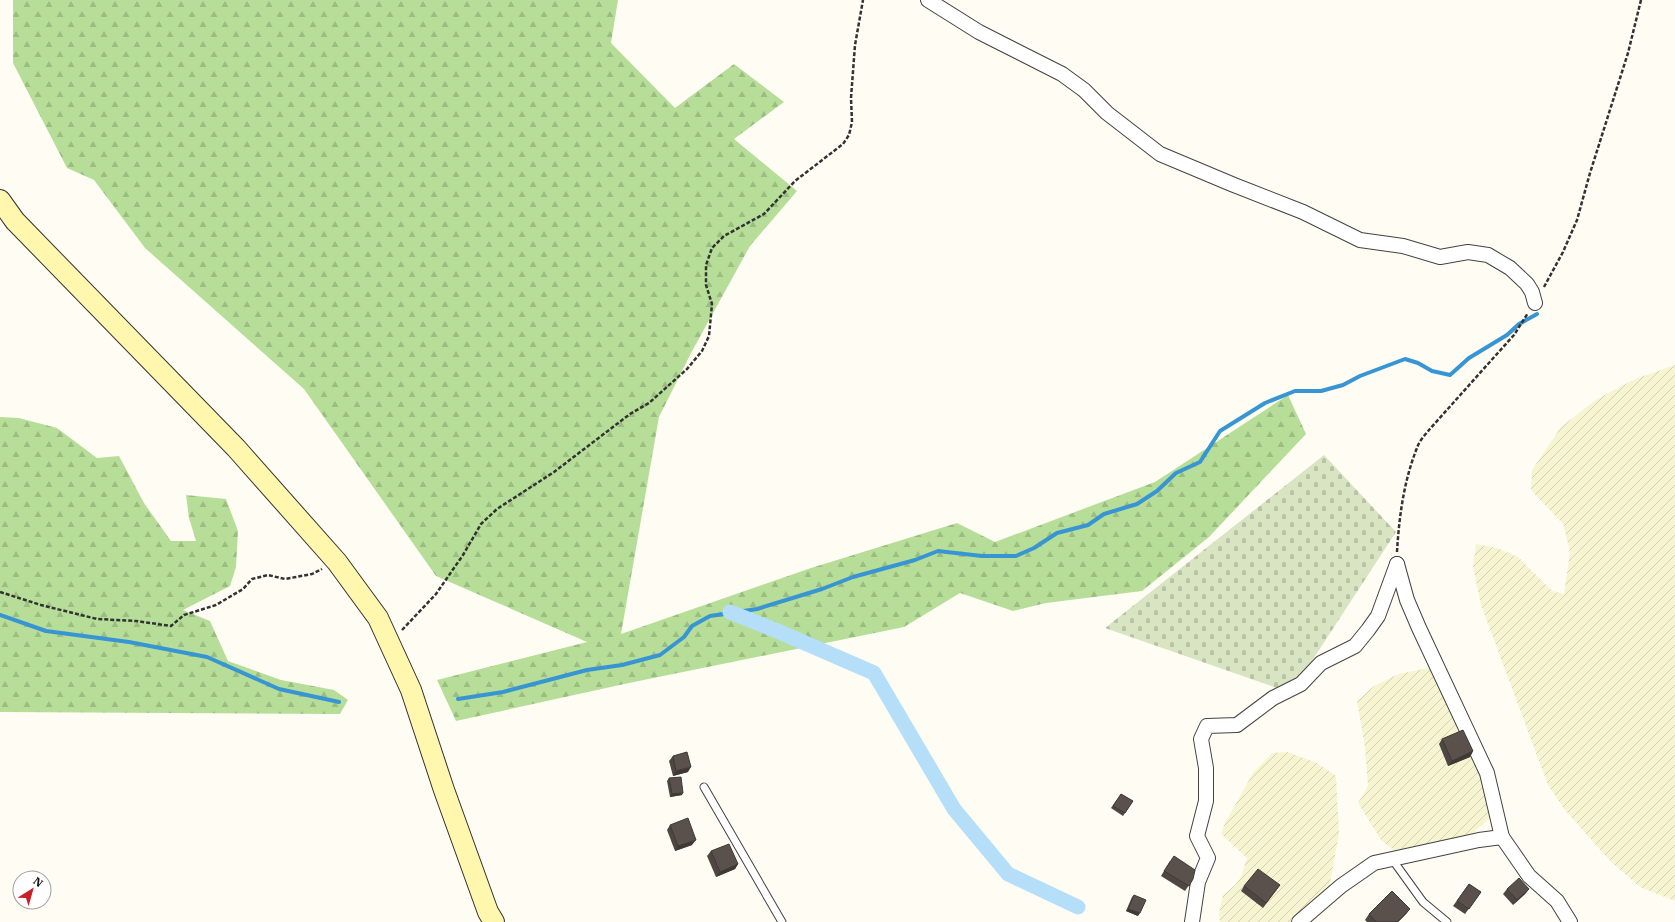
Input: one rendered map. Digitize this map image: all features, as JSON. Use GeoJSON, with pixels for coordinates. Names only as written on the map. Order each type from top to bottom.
{"type":"FeatureCollection","features":[{"type":"Feature","properties":{"kind":"main road"},"geometry":{"type":"LineString","coordinates":[[0,200],[15,221],[236,448],[337,562],[378,618],[411,690],[444,790],[488,912],[494,922]]}},
{"type":"Feature","properties":{"kind":"street"},"geometry":{"type":"LineString","coordinates":[[928,0],[979,32],[1062,74],[1084,90],[1107,113],[1160,154],[1303,212],[1360,240],[1403,246],[1440,257],[1468,252],[1488,255],[1510,268],[1528,284],[1535,303]]}},
{"type":"Feature","properties":{"kind":"street"},"geometry":{"type":"LineString","coordinates":[[1192,922],[1198,882],[1208,858],[1196,836],[1206,802],[1206,768],[1201,739],[1207,726],[1237,726],[1274,698],[1301,684],[1321,663],[1355,646],[1378,616],[1397,564],[1407,600],[1418,628],[1488,773],[1502,837],[1530,876],[1557,902],[1570,922]]}},
{"type":"Feature","properties":{"kind":"street"},"geometry":{"type":"LineString","coordinates":[[1299,922],[1341,886],[1374,863],[1412,856],[1479,840],[1502,837]]}},
{"type":"Feature","properties":{"kind":"lane"},"geometry":{"type":"LineString","coordinates":[[704,787],[782,922]]}},
{"type":"Feature","properties":{"kind":"lane"},"geometry":{"type":"LineString","coordinates":[[1392,859],[1422,902],[1447,922]]}},
{"type":"Feature","properties":{"kind":"path"},"geometry":{"type":"LineString","coordinates":[[390,643],[436,594],[463,555],[481,524],[497,509],[554,472],[630,414],[649,403],[688,369],[702,351],[710,336],[712,304],[706,285],[706,265],[712,248],[724,236],[764,214],[795,181],[843,144],[849,135],[852,122],[851,98],[855,45],[864,0]]}},
{"type":"Feature","properties":{"kind":"path"},"geometry":{"type":"LineString","coordinates":[[0,592],[41,605],[97,619],[136,621],[171,626],[184,615],[216,605],[244,589],[252,579],[268,575],[285,579],[312,574],[337,562]]}},
{"type":"Feature","properties":{"kind":"shaded area"},"geometry":{"type":"Polygon","coordinates":[[[1675,365],[1675,901],[1640,887],[1612,863],[1564,809],[1548,785],[1481,605],[1473,567],[1476,544],[1497,548],[1518,557],[1552,591],[1564,594],[1570,552],[1563,524],[1531,490],[1532,470],[1561,427],[1597,399],[1635,379],[1675,365]]]}},
{"type":"Feature","properties":{"kind":"shaded area"},"geometry":{"type":"Polygon","coordinates":[[[1434,667],[1484,772],[1490,818],[1455,849],[1406,860],[1381,840],[1358,803],[1368,786],[1365,747],[1357,701],[1374,686],[1398,674],[1434,667]]]}},
{"type":"Feature","properties":{"kind":"shaded area"},"geometry":{"type":"Polygon","coordinates":[[[1287,752],[1317,763],[1336,776],[1339,833],[1327,901],[1309,922],[1220,922],[1219,914],[1223,895],[1235,885],[1241,877],[1247,858],[1221,834],[1225,823],[1253,773],[1272,753],[1287,752]]]}},
{"type":"Feature","properties":{"kind":"green space"},"geometry":{"type":"Polygon","coordinates":[[[13,0],[618,0],[611,43],[675,108],[734,64],[784,102],[734,139],[797,191],[750,246],[691,353],[659,417],[621,634],[811,568],[957,523],[995,542],[1155,482],[1288,395],[1306,434],[1209,537],[1142,591],[1046,603],[1013,611],[960,593],[904,627],[629,683],[456,721],[437,680],[587,642],[436,576],[304,389],[145,248],[94,180],[67,168],[13,63],[13,0]]]}},
{"type":"Feature","properties":{"kind":"green space"},"geometry":{"type":"Polygon","coordinates":[[[0,417],[19,418],[57,428],[97,458],[119,456],[144,503],[171,541],[196,541],[189,518],[186,495],[226,499],[238,531],[236,567],[230,586],[183,610],[210,621],[228,661],[281,680],[334,690],[348,700],[340,714],[0,712],[0,417]]]}},
{"type":"Feature","properties":{"kind":"green space"},"geometry":{"type":"Polygon","coordinates":[[[1324,455],[1396,532],[1291,693],[1105,628],[1324,455]]]}},
{"type":"Feature","properties":{"kind":"building"},"geometry":{"type":"Polygon","coordinates":[[[1463,730],[1473,751],[1452,761],[1442,739],[1463,730]]]}},
{"type":"Feature","properties":{"kind":"building"},"geometry":{"type":"Polygon","coordinates":[[[687,752],[691,767],[676,771],[673,756],[687,752]]]}},
{"type":"Feature","properties":{"kind":"building"},"geometry":{"type":"Polygon","coordinates":[[[681,777],[683,793],[672,794],[669,778],[681,777]]]}},
{"type":"Feature","properties":{"kind":"building"},"geometry":{"type":"Polygon","coordinates":[[[1121,794],[1133,801],[1125,813],[1113,806],[1121,794]]]}},
{"type":"Feature","properties":{"kind":"building"},"geometry":{"type":"Polygon","coordinates":[[[688,818],[696,840],[678,846],[670,825],[688,818]]]}},
{"type":"Feature","properties":{"kind":"building"},"geometry":{"type":"Polygon","coordinates":[[[729,844],[738,864],[720,872],[711,851],[729,844]]]}},
{"type":"Feature","properties":{"kind":"building"},"geometry":{"type":"Polygon","coordinates":[[[1174,856],[1195,870],[1193,879],[1189,886],[1164,871],[1174,856]]]}},
{"type":"Feature","properties":{"kind":"building"},"geometry":{"type":"Polygon","coordinates":[[[1258,869],[1280,885],[1266,903],[1244,886],[1258,869]]]}},
{"type":"Feature","properties":{"kind":"building"},"geometry":{"type":"Polygon","coordinates":[[[1519,878],[1529,889],[1517,900],[1507,889],[1519,878]]]}},
{"type":"Feature","properties":{"kind":"building"},"geometry":{"type":"Polygon","coordinates":[[[1469,884],[1481,892],[1469,909],[1457,901],[1469,884]]]}},
{"type":"Feature","properties":{"kind":"building"},"geometry":{"type":"Polygon","coordinates":[[[1392,891],[1410,909],[1397,922],[1376,922],[1369,914],[1392,891]]]}},
{"type":"Feature","properties":{"kind":"building"},"geometry":{"type":"Polygon","coordinates":[[[1134,895],[1146,900],[1140,913],[1128,909],[1134,895]]]}},
{"type":"Feature","properties":{"kind":"waterway"},"geometry":{"type":"LineString","coordinates":[[458,699],[503,692],[587,670],[622,665],[660,655],[684,637],[692,626],[710,616],[757,609],[822,589],[853,577],[915,560],[938,551],[982,556],[1016,556],[1034,548],[1057,533],[1088,525],[1104,514],[1137,504],[1157,491],[1176,473],[1200,462],[1220,431],[1265,403],[1295,391],[1321,391],[1343,385],[1360,376],[1405,359],[1418,363],[1432,371],[1450,375],[1469,358],[1507,335],[1519,324],[1537,314]]}},
{"type":"Feature","properties":{"kind":"waterway"},"geometry":{"type":"LineString","coordinates":[[730,612],[874,673],[954,809],[1008,874],[1078,907]]}},
{"type":"Feature","properties":{"kind":"waterway"},"geometry":{"type":"LineString","coordinates":[[0,615],[46,631],[129,642],[207,657],[279,689],[339,702]]}}]}
